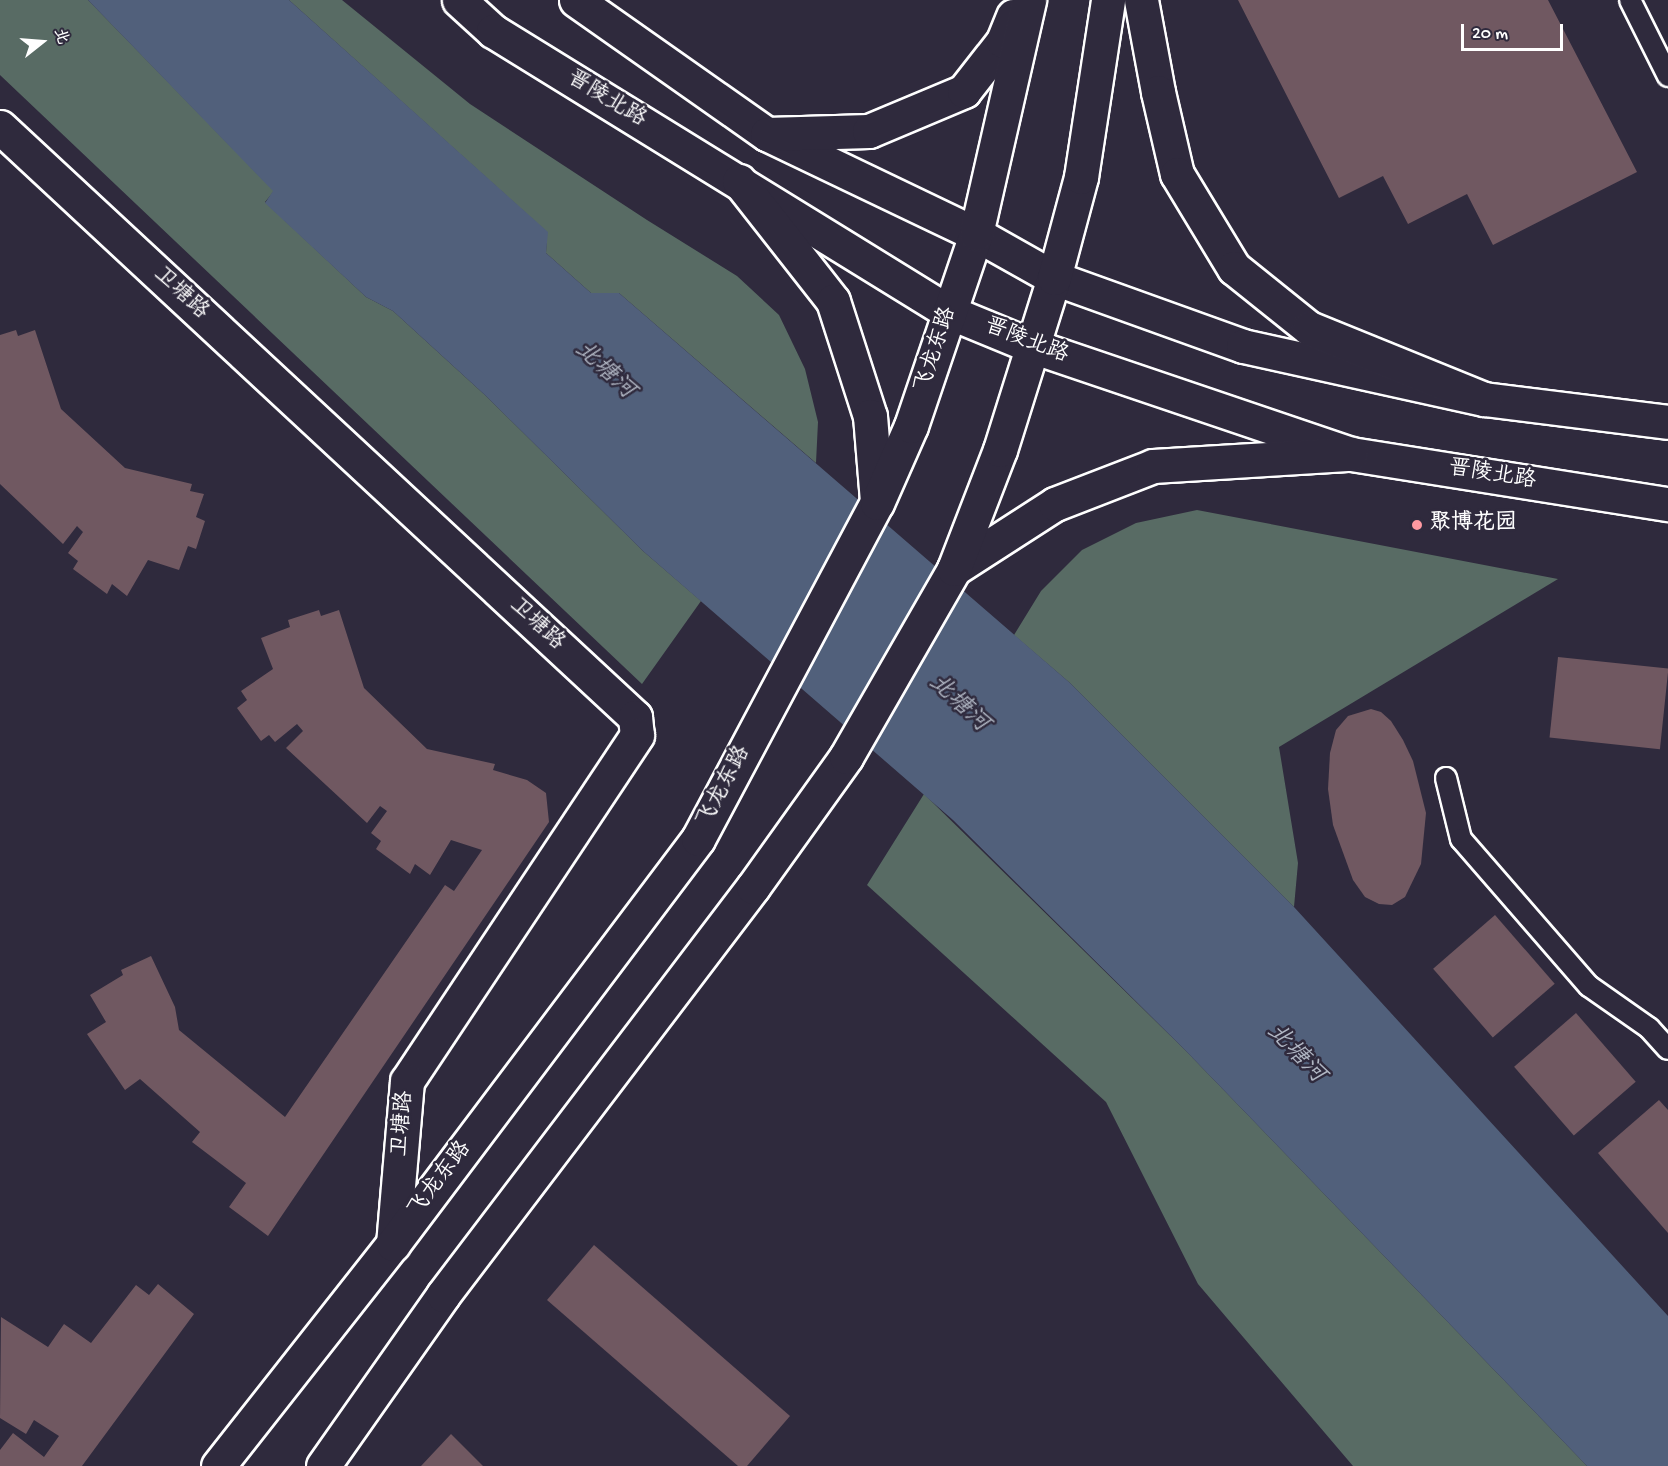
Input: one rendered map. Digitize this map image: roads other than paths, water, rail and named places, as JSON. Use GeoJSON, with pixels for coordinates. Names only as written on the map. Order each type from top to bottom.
{"type":"FeatureCollection","features":[{"type":"Feature","properties":{"kind":"main road","name":"晋陵北路"},"geometry":{"type":"LineString","coordinates":[[459,0],[493,31],[949,312],[1032,346],[1351,454],[1668,504]]}},
{"type":"Feature","properties":{"kind":"main road"},"geometry":{"type":"LineString","coordinates":[[576,0],[767,134],[976,234],[1054,278],[1243,346],[1484,399],[1668,422]]}},
{"type":"Feature","properties":{"kind":"main road"},"geometry":{"type":"LineString","coordinates":[[767,134],[869,131],[964,91],[1004,41],[1018,0]]}},
{"type":"Feature","properties":{"kind":"main road","name":"飞龙东路"},"geometry":{"type":"LineString","coordinates":[[218,1466],[393,1244],[698,839],[877,503],[911,426],[976,234],[1029,0]]}},
{"type":"Feature","properties":{"kind":"main road"},"geometry":{"type":"LineString","coordinates":[[323,1466],[442,1295],[753,887],[846,757],[954,569],[1000,450],[1054,278],[1081,177],[1108,0]]}},
{"type":"Feature","properties":{"kind":"main road"},"geometry":{"type":"LineString","coordinates":[[1141,0],[1158,92],[1177,174],[1234,268],[1309,328],[1484,399]]}},
{"type":"Feature","properties":{"kind":"main road","name":"卫塘路"},"geometry":{"type":"LineString","coordinates":[[0,127],[635,717],[637,735],[408,1082],[393,1244]]}},
{"type":"Feature","properties":{"kind":"main road"},"geometry":{"type":"LineString","coordinates":[[739,181],[833,301],[870,416],[877,503]]}},
{"type":"Feature","properties":{"kind":"main road"},"geometry":{"type":"LineString","coordinates":[[954,569],[1055,504],[1153,465],[1351,454]]}},
{"type":"Feature","properties":{"kind":"lane"},"geometry":{"type":"LineString","coordinates":[[1630,0],[1668,76]]}},
{"type":"Feature","properties":{"kind":"lane"},"geometry":{"type":"LineString","coordinates":[[1446,778],[1461,839],[1589,986],[1649,1028],[1668,1049]]}},
{"type":"Feature","properties":{"kind":"water","name":"北塘河"},"geometry":{"type":"Polygon","coordinates":[[[88,0],[289,0],[548,232],[546,253],[591,293],[619,293],[1070,683],[1294,907],[1668,1316],[1668,1466],[1587,1466],[1185,1050],[953,820],[643,551],[486,396],[393,311],[366,297],[265,203],[273,191],[88,0]]]}},
{"type":"Feature","properties":{"kind":"place","name":"聚博花园"},"geometry":{"type":"Point","coordinates":[1417,525]}}]}
